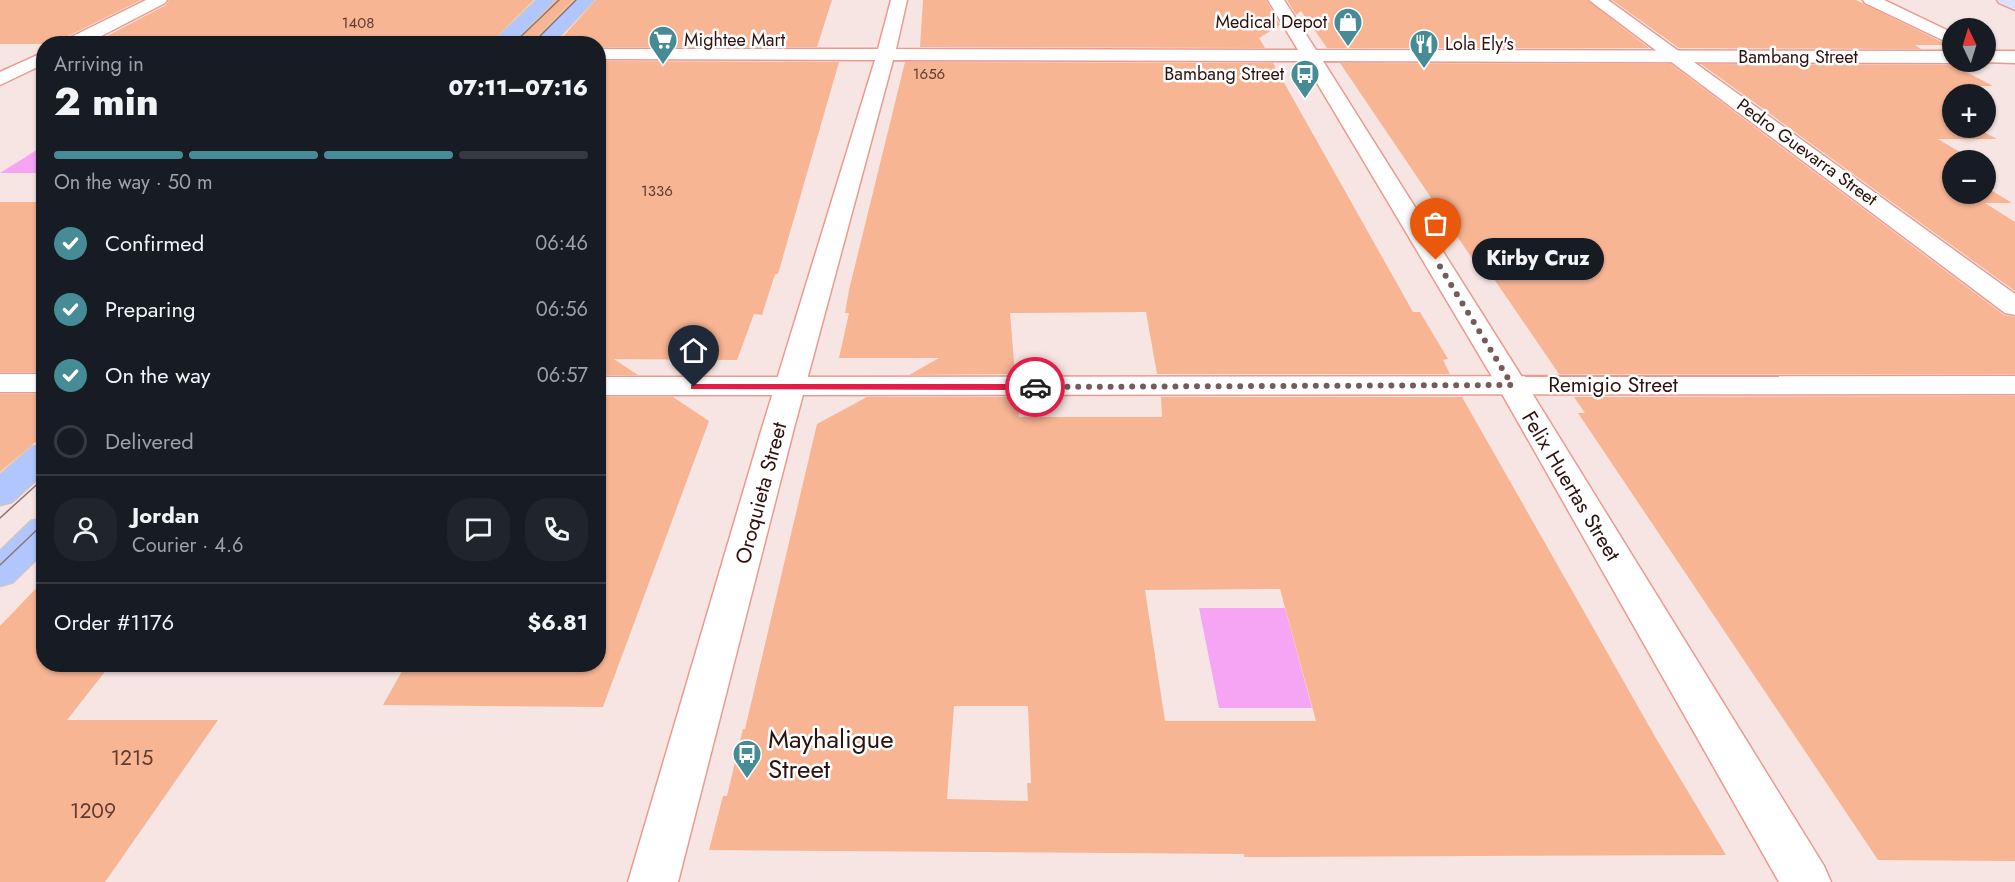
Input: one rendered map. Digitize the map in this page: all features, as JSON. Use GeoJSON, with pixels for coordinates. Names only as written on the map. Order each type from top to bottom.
{"type":"FeatureCollection","features":[{"type":"Feature","properties":{"kind":"main road"},"geometry":{"type":"LineString","coordinates":[[508,36],[546,0]]}},
{"type":"Feature","properties":{"kind":"main road"},"geometry":{"type":"LineString","coordinates":[[550,36],[586,0]]}},
{"type":"Feature","properties":{"kind":"main road"},"geometry":{"type":"LineString","coordinates":[[2005,0],[2015,4]]}},
{"type":"Feature","properties":{"kind":"main road"},"geometry":{"type":"LineString","coordinates":[[0,494],[36,461]]}},
{"type":"Feature","properties":{"kind":"main road"},"geometry":{"type":"LineString","coordinates":[[0,573],[36,538]]}},
{"type":"Feature","properties":{"kind":"street"},"geometry":{"type":"LineString","coordinates":[[87,36],[159,0]]}},
{"type":"Feature","properties":{"kind":"street","name":"Oroquieta Street"},"geometry":{"type":"LineString","coordinates":[[653,882],[900,0]]}},
{"type":"Feature","properties":{"kind":"street","name":"Felix Huertas Street"},"geometry":{"type":"LineString","coordinates":[[1276,0],[1512,385],[1806,882]]}},
{"type":"Feature","properties":{"kind":"street","name":"Pedro Guevarra Street"},"geometry":{"type":"LineString","coordinates":[[1597,0],[2015,307]]}},
{"type":"Feature","properties":{"kind":"street"},"geometry":{"type":"LineString","coordinates":[[1871,0],[1942,35]]}},
{"type":"Feature","properties":{"kind":"street","name":"Bambang Street"},"geometry":{"type":"LineString","coordinates":[[606,54],[1942,57]]}},
{"type":"Feature","properties":{"kind":"street"},"geometry":{"type":"LineString","coordinates":[[11,55],[36,56]]}},
{"type":"Feature","properties":{"kind":"street"},"geometry":{"type":"LineString","coordinates":[[1996,57],[2015,57]]}},
{"type":"Feature","properties":{"kind":"street"},"geometry":{"type":"LineString","coordinates":[[0,79],[36,60]]}},
{"type":"Feature","properties":{"kind":"street"},"geometry":{"type":"LineString","coordinates":[[0,383],[36,383]]}},
{"type":"Feature","properties":{"kind":"street","name":"Remigio Street"},"geometry":{"type":"LineString","coordinates":[[606,386],[2015,385]]}},
{"type":"Feature","properties":{"kind":"shaded area"},"geometry":{"type":"Polygon","coordinates":[[[36,150],[36,173],[0,173],[36,150]]]}},
{"type":"Feature","properties":{"kind":"shaded area"},"geometry":{"type":"Polygon","coordinates":[[[1199,608],[1285,608],[1312,708],[1219,708],[1199,608]]]}},
{"type":"Feature","properties":{"kind":"building"},"geometry":{"type":"Polygon","coordinates":[[[0,0],[141,0],[68,36],[36,36],[36,44],[0,44],[0,0]]]}},
{"type":"Feature","properties":{"kind":"building"},"geometry":{"type":"Polygon","coordinates":[[[169,0],[534,0],[497,36],[107,36],[166,5],[169,0]]]}},
{"type":"Feature","properties":{"kind":"building"},"geometry":{"type":"Polygon","coordinates":[[[556,0],[574,0],[538,36],[522,36],[556,0]]]}},
{"type":"Feature","properties":{"kind":"building"},"geometry":{"type":"Polygon","coordinates":[[[596,0],[832,0],[817,47],[606,47],[606,36],[563,36],[596,0]]]}},
{"type":"Feature","properties":{"kind":"building"},"geometry":{"type":"Polygon","coordinates":[[[923,0],[1266,0],[1280,25],[1259,38],[1265,48],[920,47],[923,0]]]}},
{"type":"Feature","properties":{"kind":"building"},"geometry":{"type":"Polygon","coordinates":[[[1287,0],[1587,0],[1649,48],[1327,48],[1301,11],[1296,15],[1287,0]]]}},
{"type":"Feature","properties":{"kind":"building"},"geometry":{"type":"Polygon","coordinates":[[[1612,0],[1856,0],[1942,42],[1942,45],[1915,45],[1921,49],[1679,48],[1612,0]]]}},
{"type":"Feature","properties":{"kind":"building"},"geometry":{"type":"Polygon","coordinates":[[[606,61],[839,62],[778,274],[775,274],[762,315],[754,314],[737,360],[614,359],[638,375],[606,375],[606,61]]]}},
{"type":"Feature","properties":{"kind":"building"},"geometry":{"type":"Polygon","coordinates":[[[905,62],[1273,63],[1413,312],[1420,312],[1448,359],[1443,360],[1450,374],[1157,374],[1146,312],[1010,313],[1015,374],[909,375],[939,358],[839,358],[849,313],[845,313],[849,290],[905,62]]]}},
{"type":"Feature","properties":{"kind":"building"},"geometry":{"type":"Polygon","coordinates":[[[1340,63],[1671,64],[2004,315],[2015,317],[2015,374],[1559,374],[1494,279],[1486,279],[1340,63]]]}},
{"type":"Feature","properties":{"kind":"building"},"geometry":{"type":"Polygon","coordinates":[[[1701,64],[1942,65],[1942,72],[1966,72],[1989,84],[1942,84],[1942,138],[1997,139],[1938,139],[1956,150],[1942,150],[1942,204],[1987,204],[2015,222],[2015,291],[1701,64]]]}},
{"type":"Feature","properties":{"kind":"building"},"geometry":{"type":"Polygon","coordinates":[[[1996,193],[2012,203],[1996,203],[1996,193]]]}},
{"type":"Feature","properties":{"kind":"building"},"geometry":{"type":"Polygon","coordinates":[[[0,202],[36,202],[36,372],[0,372],[0,202]]]}},
{"type":"Feature","properties":{"kind":"building"},"geometry":{"type":"Polygon","coordinates":[[[0,394],[36,394],[36,442],[0,472],[0,394]]]}},
{"type":"Feature","properties":{"kind":"building"},"geometry":{"type":"Polygon","coordinates":[[[2015,396],[2015,861],[1878,860],[1578,413],[1585,413],[1574,397],[2015,396]]]}},
{"type":"Feature","properties":{"kind":"building"},"geometry":{"type":"Polygon","coordinates":[[[606,397],[673,397],[709,421],[603,707],[383,705],[402,672],[606,672],[606,397]]]}},
{"type":"Feature","properties":{"kind":"building"},"geometry":{"type":"Polygon","coordinates":[[[867,397],[1017,397],[1019,417],[1162,417],[1161,397],[1462,397],[1657,740],[1726,855],[1244,857],[1244,854],[709,850],[723,796],[727,796],[743,729],[745,729],[817,424],[867,397]],[[1280,589],[1145,590],[1165,721],[1316,721],[1280,589]],[[954,706],[947,799],[1028,801],[1027,783],[1031,783],[1028,706],[954,706]]]}},
{"type":"Feature","properties":{"kind":"building"},"geometry":{"type":"Polygon","coordinates":[[[36,588],[36,672],[105,672],[67,720],[218,720],[105,882],[0,882],[0,626],[36,588]]]}},
{"type":"Feature","properties":{"kind":"tram line"},"geometry":{"type":"LineString","coordinates":[[521,36],[559,0]]}},
{"type":"Feature","properties":{"kind":"tram line"},"geometry":{"type":"LineString","coordinates":[[540,36],[576,0]]}},
{"type":"Feature","properties":{"kind":"tram line"},"geometry":{"type":"LineString","coordinates":[[0,518],[36,485]]}},
{"type":"Feature","properties":{"kind":"tram line"},"geometry":{"type":"LineString","coordinates":[[0,565],[36,531]]}},
{"type":"Feature","properties":{"kind":"way so far"},"geometry":{"type":"LineString","coordinates":[[1035,387],[1512,385],[1436,260]]}},
{"type":"Feature","properties":{"kind":"place","name":"Medical Depot"},"geometry":{"type":"Point","coordinates":[1348,48]}},
{"type":"Feature","properties":{"kind":"place","name":"Mightee Mart"},"geometry":{"type":"Point","coordinates":[663,66]}},
{"type":"Feature","properties":{"kind":"place","name":"Lola Ely's"},"geometry":{"type":"Point","coordinates":[1424,70]}},
{"type":"Feature","properties":{"kind":"place","name":"Bambang Street"},"geometry":{"type":"Point","coordinates":[1305,100]}},
{"type":"Feature","properties":{"kind":"place","name":"Kirby Cruz"},"geometry":{"type":"Point","coordinates":[1436,260]}},
{"type":"Feature","properties":{"kind":"place","name":"Mayhaligue Street"},"geometry":{"type":"Point","coordinates":[747,780]}},
{"type":"Feature","properties":{"kind":"route"},"geometry":{"type":"LineString","coordinates":[[694,387],[1035,387]]}}]}
